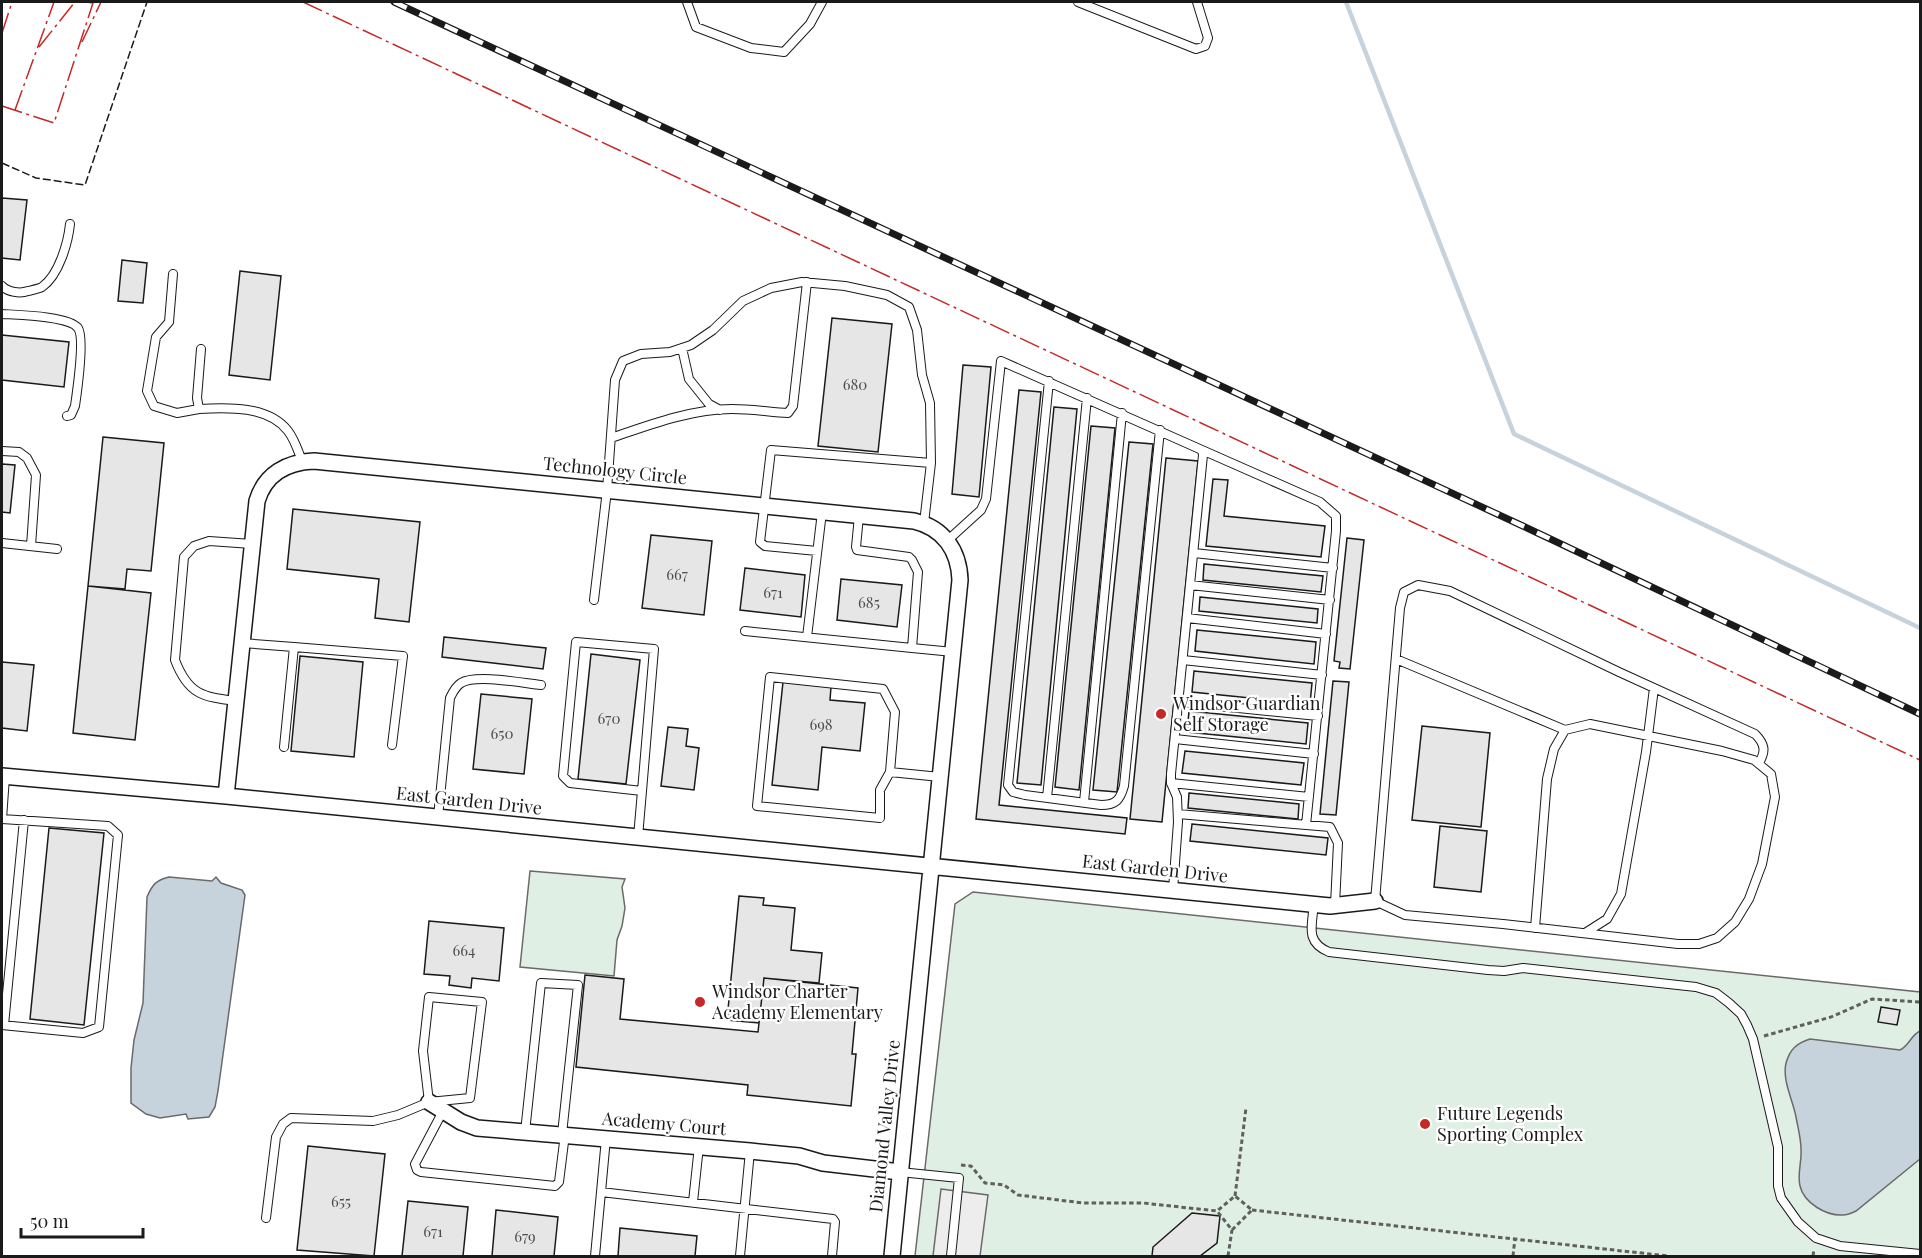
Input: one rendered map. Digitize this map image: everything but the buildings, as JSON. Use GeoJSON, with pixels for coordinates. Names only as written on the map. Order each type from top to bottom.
{"type":"FeatureCollection","features":[{"type":"Feature","properties":{"kind":"street","name":"Technology Circle"},"geometry":{"type":"LineString","coordinates":[[226,796],[257,501],[264,485],[273,474],[285,466],[302,461],[924,523],[948,540]]}},
{"type":"Feature","properties":{"kind":"street"},"geometry":{"type":"LineString","coordinates":[[932,866],[960,573],[953,548],[948,540]]}},
{"type":"Feature","properties":{"kind":"street","name":"East Garden Drive"},"geometry":{"type":"LineString","coordinates":[[3,776],[1314,904],[1335,905],[1375,901]]}},
{"type":"Feature","properties":{"kind":"street","name":"Diamond Valley Drive"},"geometry":{"type":"LineString","coordinates":[[892,1257],[932,866]]}},
{"type":"Feature","properties":{"kind":"street","name":"Academy Court"},"geometry":{"type":"LineString","coordinates":[[429,1102],[469,1126],[799,1156],[823,1163],[900,1172]]}},
{"type":"Feature","properties":{"kind":"lane"},"geometry":{"type":"LineString","coordinates":[[687,2],[696,27],[751,48],[784,52],[810,24],[822,2]]}},
{"type":"Feature","properties":{"kind":"lane"},"geometry":{"type":"LineString","coordinates":[[1078,2],[1196,49],[1205,46],[1208,38],[1197,2]]}},
{"type":"Feature","properties":{"kind":"lane"},"geometry":{"type":"LineString","coordinates":[[2,286],[6,290],[23,293],[41,288],[59,264],[68,242],[70,224]]}},
{"type":"Feature","properties":{"kind":"lane"},"geometry":{"type":"LineString","coordinates":[[173,274],[169,322],[156,337],[147,391],[154,406],[177,413],[221,408],[266,414],[276,419],[288,431],[302,461]]}},
{"type":"Feature","properties":{"kind":"lane"},"geometry":{"type":"LineString","coordinates":[[594,600],[607,490],[615,380],[623,362],[641,354],[670,352],[691,345],[713,330],[743,301],[771,288],[801,282],[845,286],[887,295],[909,307],[917,330],[922,375],[930,403],[931,463],[924,523]]}},
{"type":"Feature","properties":{"kind":"lane"},"geometry":{"type":"LineString","coordinates":[[611,438],[652,424],[698,413],[732,409],[788,413],[793,406],[807,282]]}},
{"type":"Feature","properties":{"kind":"lane"},"geometry":{"type":"LineString","coordinates":[[2,314],[67,321],[77,327],[81,338],[75,406],[71,415],[67,416]]}},
{"type":"Feature","properties":{"kind":"lane"},"geometry":{"type":"LineString","coordinates":[[682,348],[689,380],[709,404],[720,410]]}},
{"type":"Feature","properties":{"kind":"lane"},"geometry":{"type":"LineString","coordinates":[[199,409],[197,398],[201,349]]}},
{"type":"Feature","properties":{"kind":"lane"},"geometry":{"type":"LineString","coordinates":[[948,540],[970,523],[984,507],[1001,361],[1320,502],[1336,516],[1333,568],[1306,825]]}},
{"type":"Feature","properties":{"kind":"lane"},"geometry":{"type":"LineString","coordinates":[[1049,381],[1008,784],[1013,792],[1112,805],[1120,798],[1124,786],[1160,430]]}},
{"type":"Feature","properties":{"kind":"lane"},"geometry":{"type":"LineString","coordinates":[[1047,798],[1087,398]]}},
{"type":"Feature","properties":{"kind":"lane"},"geometry":{"type":"LineString","coordinates":[[1084,802],[1122,413]]}},
{"type":"Feature","properties":{"kind":"lane"},"geometry":{"type":"LineString","coordinates":[[817,551],[762,544],[760,535],[771,450],[931,463]]}},
{"type":"Feature","properties":{"kind":"lane"},"geometry":{"type":"LineString","coordinates":[[1173,890],[1178,814],[1172,783],[1202,450]]}},
{"type":"Feature","properties":{"kind":"lane"},"geometry":{"type":"LineString","coordinates":[[2,451],[19,452],[27,458],[36,475],[31,546]]}},
{"type":"Feature","properties":{"kind":"lane"},"geometry":{"type":"LineString","coordinates":[[807,637],[822,512]]}},
{"type":"Feature","properties":{"kind":"lane"},"geometry":{"type":"LineString","coordinates":[[859,516],[857,550],[909,557],[916,565],[918,572],[912,648]]}},
{"type":"Feature","properties":{"kind":"lane"},"geometry":{"type":"LineString","coordinates":[[236,701],[210,698],[199,694],[181,674],[175,660],[184,557],[194,546],[209,541],[252,544]]}},
{"type":"Feature","properties":{"kind":"lane"},"geometry":{"type":"LineString","coordinates":[[2,543],[57,549]]}},
{"type":"Feature","properties":{"kind":"lane"},"geometry":{"type":"LineString","coordinates":[[1194,553],[1333,568]]}},
{"type":"Feature","properties":{"kind":"lane"},"geometry":{"type":"LineString","coordinates":[[1190,585],[1329,600]]}},
{"type":"Feature","properties":{"kind":"lane"},"geometry":{"type":"LineString","coordinates":[[1396,659],[1565,730],[1590,724],[1722,751],[1754,760],[1771,774],[1776,797],[1762,864],[1749,899],[1735,921],[1717,938],[1699,944],[1678,944],[1405,915],[1375,901],[1396,659],[1404,592],[1418,585],[1450,591],[1755,734],[1763,742],[1765,753],[1759,763]]}},
{"type":"Feature","properties":{"kind":"lane"},"geometry":{"type":"LineString","coordinates":[[1187,618],[1326,634]]}},
{"type":"Feature","properties":{"kind":"lane"},"geometry":{"type":"LineString","coordinates":[[745,631],[953,652]]}},
{"type":"Feature","properties":{"kind":"lane"},"geometry":{"type":"LineString","coordinates":[[638,837],[642,791],[654,649],[576,642],[563,776],[570,783],[642,791]]}},
{"type":"Feature","properties":{"kind":"lane"},"geometry":{"type":"LineString","coordinates":[[242,643],[403,656],[392,745]]}},
{"type":"Feature","properties":{"kind":"lane"},"geometry":{"type":"LineString","coordinates":[[284,747],[294,647]]}},
{"type":"Feature","properties":{"kind":"lane"},"geometry":{"type":"LineString","coordinates":[[1183,660],[1322,675]]}},
{"type":"Feature","properties":{"kind":"lane"},"geometry":{"type":"LineString","coordinates":[[770,677],[883,689],[895,712],[890,772],[880,790],[880,818],[757,806],[770,677]]}},
{"type":"Feature","properties":{"kind":"lane"},"geometry":{"type":"LineString","coordinates":[[438,817],[450,698],[454,690],[462,682],[475,679],[541,685]]}},
{"type":"Feature","properties":{"kind":"lane"},"geometry":{"type":"LineString","coordinates":[[1585,933],[1607,919],[1621,894],[1654,688]]}},
{"type":"Feature","properties":{"kind":"lane"},"geometry":{"type":"LineString","coordinates":[[1179,702],[1318,716]]}},
{"type":"Feature","properties":{"kind":"lane"},"geometry":{"type":"LineString","coordinates":[[1535,928],[1547,779],[1554,749],[1565,730]]}},
{"type":"Feature","properties":{"kind":"lane"},"geometry":{"type":"LineString","coordinates":[[1175,739],[1314,754]]}},
{"type":"Feature","properties":{"kind":"lane"},"geometry":{"type":"LineString","coordinates":[[890,772],[940,777]]}},
{"type":"Feature","properties":{"kind":"lane"},"geometry":{"type":"LineString","coordinates":[[3,776],[2,819],[24,820],[108,826],[118,835],[99,1027],[83,1033],[3,1025],[24,820]]}},
{"type":"Feature","properties":{"kind":"lane"},"geometry":{"type":"LineString","coordinates":[[1172,783],[1309,797]]}},
{"type":"Feature","properties":{"kind":"lane"},"geometry":{"type":"LineString","coordinates":[[1178,814],[1330,827],[1338,843],[1335,905]]}},
{"type":"Feature","properties":{"kind":"lane"},"geometry":{"type":"LineString","coordinates":[[1314,904],[1311,932],[1313,940],[1319,948],[1329,952],[1488,970],[1504,971],[1523,968],[1696,987],[1716,993],[1742,1014],[1753,1039],[1778,1147],[1779,1192],[1793,1216],[1816,1238],[1840,1246],[1920,1254]]}},
{"type":"Feature","properties":{"kind":"lane"},"geometry":{"type":"LineString","coordinates":[[443,1111],[415,1164],[417,1170],[555,1186],[559,1182],[578,986],[541,982],[525,1132]]}},
{"type":"Feature","properties":{"kind":"lane"},"geometry":{"type":"LineString","coordinates":[[266,1218],[276,1137],[283,1124],[291,1118],[373,1121],[398,1115],[429,1102],[470,1098],[482,1002],[429,997],[423,1051],[429,1102]]}},
{"type":"Feature","properties":{"kind":"lane"},"geometry":{"type":"LineString","coordinates":[[595,1257],[606,1138]]}},
{"type":"Feature","properties":{"kind":"lane"},"geometry":{"type":"LineString","coordinates":[[693,1202],[699,1146]]}},
{"type":"Feature","properties":{"kind":"lane"},"geometry":{"type":"LineString","coordinates":[[740,1257],[750,1151]]}},
{"type":"Feature","properties":{"kind":"lane"},"geometry":{"type":"LineString","coordinates":[[900,1172],[959,1178],[951,1257]]}},
{"type":"Feature","properties":{"kind":"lane"},"geometry":{"type":"LineString","coordinates":[[601,1192],[833,1219],[835,1222],[832,1257]]}},
{"type":"Feature","properties":{"kind":"path"},"geometry":{"type":"LineString","coordinates":[[1753,1039],[1831,1017],[1872,999],[1920,1002]]}},
{"type":"Feature","properties":{"kind":"path"},"geometry":{"type":"LineString","coordinates":[[1217,1211],[1235,1196],[1246,1108]]}},
{"type":"Feature","properties":{"kind":"path"},"geometry":{"type":"LineString","coordinates":[[961,1165],[971,1166],[985,1184],[1004,1185],[1017,1195],[1083,1203],[1143,1203],[1217,1211],[1232,1230]]}},
{"type":"Feature","properties":{"kind":"path"},"geometry":{"type":"LineString","coordinates":[[1235,1196],[1252,1210],[1668,1257]]}},
{"type":"Feature","properties":{"kind":"path"},"geometry":{"type":"LineString","coordinates":[[1228,1257],[1232,1230],[1252,1210]]}},
{"type":"Feature","properties":{"kind":"path"},"geometry":{"type":"LineString","coordinates":[[1513,1257],[1515,1238]]}},
{"type":"Feature","properties":{"kind":"green space"},"geometry":{"type":"Polygon","coordinates":[[[530,871],[625,879],[622,887],[625,908],[617,940],[614,976],[520,967],[530,871]]]}},
{"type":"Feature","properties":{"kind":"green space","name":"Future Legends Sporting Complex"},"geometry":{"type":"Polygon","coordinates":[[[973,892],[1920,992],[1920,1256],[915,1256],[955,904],[973,892]]]}},
{"type":"Feature","properties":{"kind":"shaded area"},"geometry":{"type":"Polygon","coordinates":[[[169,877],[212,881],[216,877],[221,883],[242,890],[245,895],[218,1091],[215,1107],[209,1117],[188,1119],[186,1114],[160,1118],[146,1114],[131,1103],[134,1040],[143,1003],[147,897],[155,884],[169,877]]]}},
{"type":"Feature","properties":{"kind":"shaded area"},"geometry":{"type":"Polygon","coordinates":[[[1920,1031],[1920,1159],[1854,1212],[1836,1215],[1823,1211],[1806,1198],[1800,1186],[1800,1141],[1795,1111],[1785,1077],[1786,1063],[1792,1050],[1801,1042],[1810,1039],[1900,1050],[1920,1031]]]}},
{"type":"Feature","properties":{"kind":"shaded area"},"geometry":{"type":"Polygon","coordinates":[[[941,1189],[988,1195],[980,1256],[933,1256],[941,1189]]]}},
{"type":"Feature","properties":{"kind":"waterway"},"geometry":{"type":"LineString","coordinates":[[1346,2],[1514,434],[1920,628]]}},
{"type":"Feature","properties":{"kind":"railway"},"geometry":{"type":"LineString","coordinates":[[394,2],[1525,527],[1920,714]]}},
{"type":"Feature","properties":{"kind":"fence"},"geometry":{"type":"LineString","coordinates":[[2,163],[36,178],[85,185],[147,2]]}},
{"type":"Feature","properties":{"kind":"power"},"geometry":{"type":"LineString","coordinates":[[2,33],[12,2]]}},
{"type":"Feature","properties":{"kind":"power"},"geometry":{"type":"LineString","coordinates":[[15,110],[54,2]]}},
{"type":"Feature","properties":{"kind":"power"},"geometry":{"type":"LineString","coordinates":[[39,47],[75,2]]}},
{"type":"Feature","properties":{"kind":"power"},"geometry":{"type":"LineString","coordinates":[[2,106],[54,123],[93,3],[87,2]]}},
{"type":"Feature","properties":{"kind":"power"},"geometry":{"type":"LineString","coordinates":[[82,42],[101,2]]}},
{"type":"Feature","properties":{"kind":"power"},"geometry":{"type":"LineString","coordinates":[[303,2],[1920,760]]}},
{"type":"Feature","properties":{"kind":"place","name":"Windsor Guardian Self Storage"},"geometry":{"type":"Point","coordinates":[1161,714]}},
{"type":"Feature","properties":{"kind":"place","name":"Windsor Charter Academy Elementary"},"geometry":{"type":"Point","coordinates":[700,1002]}},
{"type":"Feature","properties":{"kind":"place","name":"Future Legends Sporting Complex"},"geometry":{"type":"Point","coordinates":[1425,1124]}}]}
